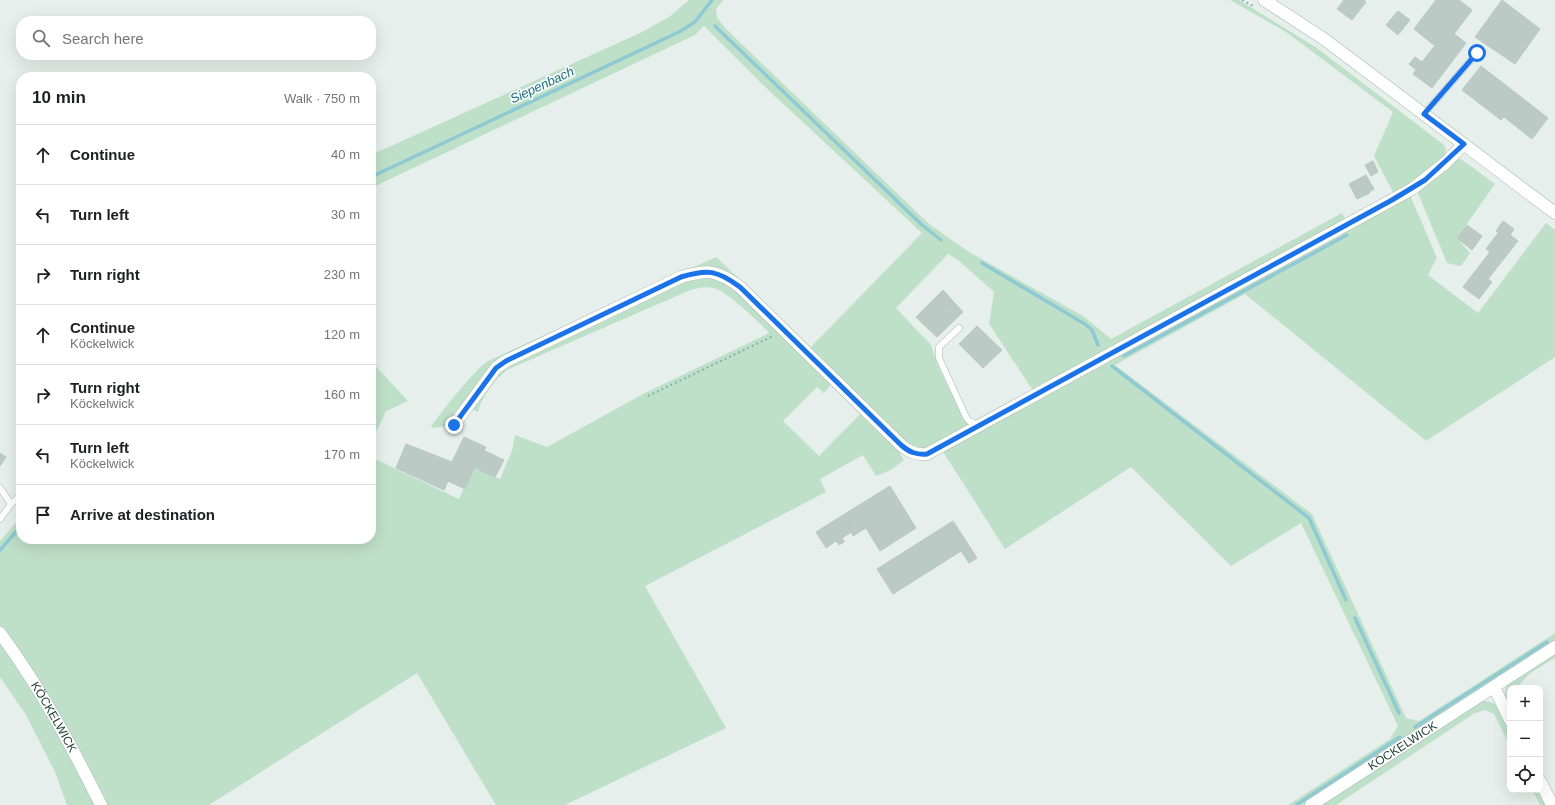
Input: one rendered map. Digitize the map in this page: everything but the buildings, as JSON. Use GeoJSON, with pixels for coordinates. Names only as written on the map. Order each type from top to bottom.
{"type":"FeatureCollection","features":[{"type":"Feature","properties":{"kind":"street"},"geometry":{"type":"LineString","coordinates":[[1264,0],[1324,39],[1555,212]]}},
{"type":"Feature","properties":{"kind":"street"},"geometry":{"type":"LineString","coordinates":[[454,425],[496,368],[506,361],[681,277],[698,272],[714,271],[740,287],[909,451],[918,454],[927,454],[1412,189],[1444,164],[1464,144]]}},
{"type":"Feature","properties":{"kind":"street","name":"KÖCKELWICK"},"geometry":{"type":"LineString","coordinates":[[0,633],[22,663],[68,739],[101,805]]}},
{"type":"Feature","properties":{"kind":"street","name":"KÖCKELWICK"},"geometry":{"type":"LineString","coordinates":[[1311,805],[1555,647]]}},
{"type":"Feature","properties":{"kind":"street"},"geometry":{"type":"LineString","coordinates":[[1494,687],[1507,714]]}},
{"type":"Feature","properties":{"kind":"street"},"geometry":{"type":"LineString","coordinates":[[1543,787],[1552,805]]}},
{"type":"Feature","properties":{"kind":"lane"},"geometry":{"type":"LineString","coordinates":[[1424,114],[1477,53]]}},
{"type":"Feature","properties":{"kind":"lane"},"geometry":{"type":"LineString","coordinates":[[959,328],[939,347],[939,358],[966,417],[969,421],[979,425]]}},
{"type":"Feature","properties":{"kind":"lane"},"geometry":{"type":"LineString","coordinates":[[0,488],[11,504]]}},
{"type":"Feature","properties":{"kind":"lane"},"geometry":{"type":"LineString","coordinates":[[0,519],[16,500]]}},
{"type":"Feature","properties":{"kind":"path"},"geometry":{"type":"LineString","coordinates":[[648,396],[772,336],[782,329]]}},
{"type":"Feature","properties":{"kind":"green space"},"geometry":{"type":"Polygon","coordinates":[[[689,0],[723,0],[716,9],[717,17],[725,28],[929,224],[969,252],[1083,316],[1111,339],[1342,213],[1347,222],[1410,195],[1437,258],[1428,275],[1478,313],[1546,223],[1555,230],[1555,357],[1426,441],[1245,294],[1115,365],[1312,514],[1406,718],[1419,721],[1555,633],[1555,643],[1306,805],[1288,805],[1390,739],[1398,726],[1301,523],[1231,566],[1131,467],[1005,549],[942,450],[1034,392],[989,324],[994,292],[958,260],[948,254],[896,308],[931,345],[938,366],[964,419],[970,427],[930,450],[908,447],[760,304],[707,270],[499,360],[451,422],[446,426],[433,428],[431,426],[450,401],[486,362],[716,257],[766,304],[809,349],[922,233],[763,85],[704,26],[695,35],[376,186],[376,153],[640,33],[669,17],[689,0]]]}},
{"type":"Feature","properties":{"kind":"green space"},"geometry":{"type":"Polygon","coordinates":[[[1230,0],[1239,0],[1317,48],[1444,145],[1446,150],[1444,160],[1395,196],[1374,156],[1393,112],[1286,32],[1230,0]]]}},
{"type":"Feature","properties":{"kind":"green space"},"geometry":{"type":"Polygon","coordinates":[[[1461,159],[1495,184],[1457,238],[1470,253],[1461,266],[1447,263],[1417,191],[1454,160],[1461,159]]]}},
{"type":"Feature","properties":{"kind":"green space"},"geometry":{"type":"Polygon","coordinates":[[[710,277],[737,289],[832,383],[824,393],[817,387],[783,421],[819,456],[860,414],[899,452],[904,460],[891,470],[876,476],[863,455],[820,479],[826,492],[645,586],[726,728],[565,805],[496,805],[417,673],[209,805],[104,805],[41,687],[0,625],[0,541],[16,523],[16,544],[376,544],[376,459],[459,499],[474,467],[500,479],[512,451],[515,435],[547,447],[643,394],[769,333],[726,294],[713,288],[697,288],[507,370],[489,389],[482,400],[478,412],[471,408],[502,368],[686,281],[710,277]]]}},
{"type":"Feature","properties":{"kind":"green space"},"geometry":{"type":"Polygon","coordinates":[[[376,366],[408,401],[386,411],[376,432],[376,366]]]}},
{"type":"Feature","properties":{"kind":"green space"},"geometry":{"type":"Polygon","coordinates":[[[0,637],[46,707],[97,805],[67,805],[55,772],[26,715],[0,677],[0,637]]]}},
{"type":"Feature","properties":{"kind":"green space"},"geometry":{"type":"Polygon","coordinates":[[[1555,651],[1555,658],[1529,674],[1520,685],[1508,685],[1526,669],[1555,651]]]}},
{"type":"Feature","properties":{"kind":"green space"},"geometry":{"type":"Polygon","coordinates":[[[1507,686],[1507,707],[1505,700],[1507,686]]]}},
{"type":"Feature","properties":{"kind":"green space"},"geometry":{"type":"Polygon","coordinates":[[[1482,701],[1490,702],[1496,705],[1505,716],[1507,723],[1507,740],[1494,714],[1485,710],[1475,713],[1336,805],[1318,805],[1482,701]]]}},
{"type":"Feature","properties":{"kind":"green space"},"geometry":{"type":"Polygon","coordinates":[[[1534,793],[1542,793],[1548,805],[1540,805],[1534,793]]]}},
{"type":"Feature","properties":{"kind":"waterway","name":"Siepenbach"},"geometry":{"type":"LineString","coordinates":[[376,175],[679,32],[695,22],[712,0]]}},
{"type":"Feature","properties":{"kind":"waterway"},"geometry":{"type":"LineString","coordinates":[[715,26],[922,225],[941,240]]}},
{"type":"Feature","properties":{"kind":"waterway"},"geometry":{"type":"LineString","coordinates":[[1124,356],[1347,235]]}},
{"type":"Feature","properties":{"kind":"waterway"},"geometry":{"type":"LineString","coordinates":[[982,263],[1085,324],[1092,330],[1098,345]]}},
{"type":"Feature","properties":{"kind":"waterway"},"geometry":{"type":"LineString","coordinates":[[1112,366],[1309,518],[1346,600]]}},
{"type":"Feature","properties":{"kind":"waterway","name":"Siepenbach"},"geometry":{"type":"LineString","coordinates":[[0,550],[16,532]]}},
{"type":"Feature","properties":{"kind":"waterway"},"geometry":{"type":"LineString","coordinates":[[1355,618],[1399,713]]}},
{"type":"Feature","properties":{"kind":"waterway"},"geometry":{"type":"LineString","coordinates":[[1415,727],[1547,642]]}},
{"type":"Feature","properties":{"kind":"waterway"},"geometry":{"type":"LineString","coordinates":[[1296,805],[1400,737]]}},
{"type":"Feature","properties":{"kind":"route"},"geometry":{"type":"LineString","coordinates":[[454,425],[496,368],[506,361],[567,330],[681,277],[698,272],[714,271],[740,287],[901,445],[909,451],[918,454],[927,454],[1412,189],[1425,180],[1464,144],[1424,114],[1477,53]]}}]}
